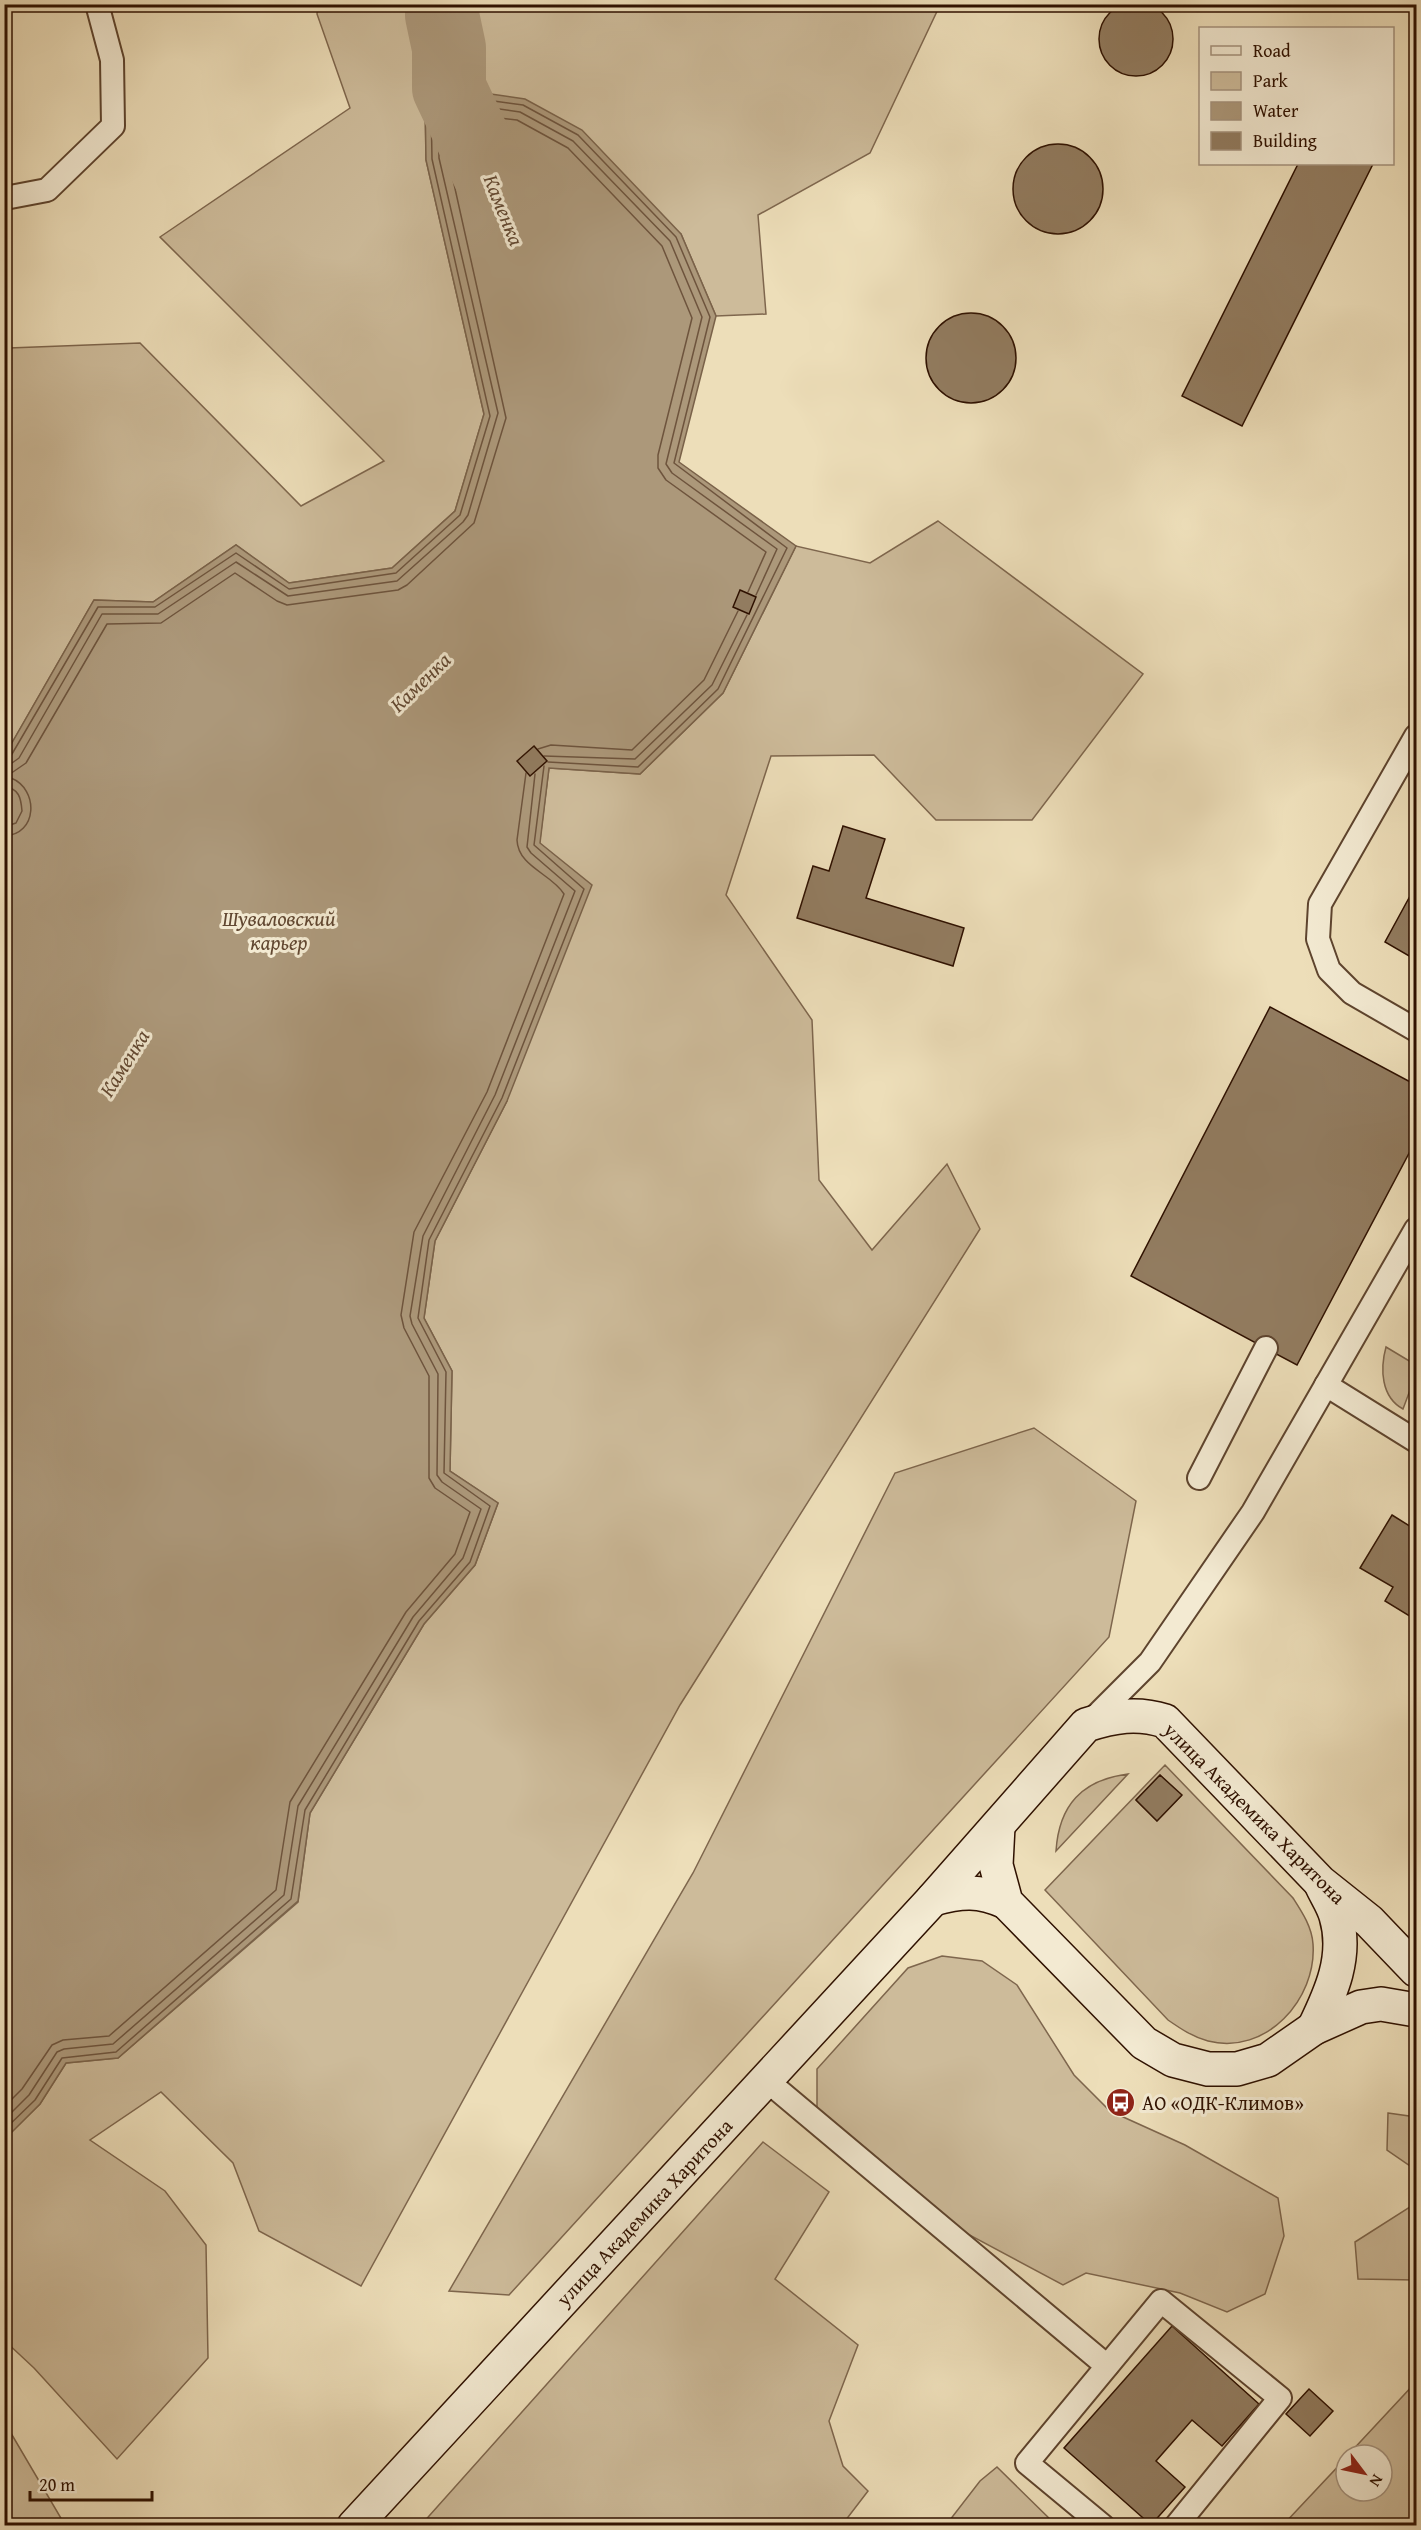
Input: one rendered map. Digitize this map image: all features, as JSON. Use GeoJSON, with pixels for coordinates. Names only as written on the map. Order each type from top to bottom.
{"type":"FeatureCollection","features":[{"type":"Feature","properties":{"kind":"street","name":"улица Академика Харитона"},"geometry":{"type":"LineString","coordinates":[[354,2526],[933,1899],[1086,1725],[1114,1716],[1132,1715],[1165,1721],[1320,1882],[1369,1921],[1416,1970]]}},
{"type":"Feature","properties":{"kind":"street"},"geometry":{"type":"LineString","coordinates":[[998,1826],[996,1865],[1006,1902]]}},
{"type":"Feature","properties":{"kind":"street"},"geometry":{"type":"LineString","coordinates":[[1314,2028],[1331,1993],[1339,1965],[1340,1938],[1336,1915],[1320,1882]]}},
{"type":"Feature","properties":{"kind":"street"},"geometry":{"type":"LineString","coordinates":[[933,1899],[953,1894],[987,1893],[1006,1902],[1144,2043],[1173,2060],[1208,2069],[1237,2069],[1268,2060],[1314,2028],[1342,2014],[1381,2004],[1416,2010]]}},
{"type":"Feature","properties":{"kind":"lane"},"geometry":{"type":"LineString","coordinates":[[5,198],[47,190],[113,126],[112,60],[97,4]]}},
{"type":"Feature","properties":{"kind":"lane"},"geometry":{"type":"LineString","coordinates":[[1416,736],[1320,904],[1318,939],[1329,970],[1352,993],[1416,1030]]}},
{"type":"Feature","properties":{"kind":"lane"},"geometry":{"type":"LineString","coordinates":[[1086,1725],[1150,1662],[1253,1512],[1416,1228]]}},
{"type":"Feature","properties":{"kind":"lane"},"geometry":{"type":"LineString","coordinates":[[1198,1478],[1266,1348]]}},
{"type":"Feature","properties":{"kind":"lane"},"geometry":{"type":"LineString","coordinates":[[1326,1385],[1416,1441]]}},
{"type":"Feature","properties":{"kind":"lane"},"geometry":{"type":"LineString","coordinates":[[766,2080],[1107,2366]]}},
{"type":"Feature","properties":{"kind":"lane"},"geometry":{"type":"LineString","coordinates":[[1103,2526],[1027,2463],[1161,2301],[1280,2398],[1176,2526]]}},
{"type":"Feature","properties":{"kind":"green space"},"geometry":{"type":"Polygon","coordinates":[[[318,5],[940,5],[870,153],[758,215],[766,314],[716,316],[681,234],[425,98],[426,160],[484,414],[455,511],[392,568],[289,583],[236,545],[153,602],[94,600],[5,755],[5,351],[9,348],[140,343],[301,506],[384,461],[160,237],[350,108],[317,14],[318,5]]]}},
{"type":"Feature","properties":{"kind":"green space"},"geometry":{"type":"Polygon","coordinates":[[[938,521],[1143,674],[1032,820],[936,820],[874,755],[771,756],[726,895],[812,1020],[819,1180],[872,1250],[947,1164],[980,1229],[680,1705],[361,2286],[259,2231],[233,2163],[161,2092],[90,2140],[165,2191],[206,2245],[208,2358],[117,2459],[34,2368],[5,2341],[4,2139],[40,2104],[66,2063],[118,2058],[298,1902],[310,1813],[424,1624],[475,1565],[498,1503],[450,1471],[452,1371],[424,1318],[435,1241],[507,1101],[549,768],[640,774],[723,693],[796,546],[870,563],[938,521]]]}},
{"type":"Feature","properties":{"kind":"green space"},"geometry":{"type":"Polygon","coordinates":[[[1386,1347],[1416,1365],[1416,1374],[1403,1409],[1396,1404],[1386,1390],[1383,1364],[1386,1347]]]}},
{"type":"Feature","properties":{"kind":"green space"},"geometry":{"type":"Polygon","coordinates":[[[1034,1428],[1136,1501],[1109,1637],[509,2295],[449,2291],[693,1873],[895,1473],[1034,1428]]]}},
{"type":"Feature","properties":{"kind":"green space"},"geometry":{"type":"Polygon","coordinates":[[[1165,1765],[1293,1898],[1306,1920],[1313,1944],[1312,1965],[1306,1984],[1297,2003],[1284,2019],[1268,2031],[1249,2040],[1229,2043],[1208,2041],[1168,2020],[1045,1890],[1165,1765]],[[1160,1775],[1136,1800],[1157,1821],[1181,1796],[1160,1775]]]}},
{"type":"Feature","properties":{"kind":"green space"},"geometry":{"type":"Polygon","coordinates":[[[1128,1774],[1056,1851],[1062,1820],[1076,1798],[1098,1782],[1128,1774]]]}},
{"type":"Feature","properties":{"kind":"green space"},"geometry":{"type":"Polygon","coordinates":[[[942,1956],[982,1961],[1017,1985],[1074,2075],[1110,2111],[1185,2145],[1278,2198],[1284,2236],[1265,2294],[1227,2312],[1180,2293],[1086,2273],[1063,2285],[947,2223],[817,2108],[817,2069],[908,1968],[942,1956]]]}},
{"type":"Feature","properties":{"kind":"green space"},"geometry":{"type":"Polygon","coordinates":[[[1388,2113],[1416,2117],[1416,2170],[1387,2150],[1388,2113]]]}},
{"type":"Feature","properties":{"kind":"green space"},"geometry":{"type":"Polygon","coordinates":[[[763,2142],[829,2192],[775,2279],[858,2345],[829,2421],[843,2466],[868,2491],[842,2525],[421,2525],[763,2142]]]}},
{"type":"Feature","properties":{"kind":"green space"},"geometry":{"type":"Polygon","coordinates":[[[1416,2203],[1416,2280],[1358,2279],[1355,2242],[1416,2203]]]}},
{"type":"Feature","properties":{"kind":"green space"},"geometry":{"type":"Polygon","coordinates":[[[1416,2382],[1416,2525],[1283,2525],[1334,2471],[1334,2503],[1394,2503],[1394,2443],[1359,2443],[1416,2382]]]}},
{"type":"Feature","properties":{"kind":"green space"},"geometry":{"type":"Polygon","coordinates":[[[5,2423],[65,2525],[5,2525],[5,2423]]]}},
{"type":"Feature","properties":{"kind":"green space"},"geometry":{"type":"Polygon","coordinates":[[[997,2467],[1056,2525],[946,2525],[980,2481],[997,2467]]]}},
{"type":"Feature","properties":{"kind":"water","name":"Шуваловский карьер"},"geometry":{"type":"Polygon","coordinates":[[[449,88],[525,99],[582,130],[681,234],[716,316],[679,462],[796,546],[723,693],[640,774],[549,768],[540,843],[592,885],[507,1101],[435,1241],[424,1318],[452,1371],[450,1471],[498,1503],[475,1565],[424,1624],[310,1813],[298,1901],[118,2058],[66,2063],[40,2104],[5,2139],[4,816],[9,811],[5,755],[94,600],[153,602],[236,545],[289,583],[392,568],[455,511],[484,414],[426,160],[425,98],[449,88]]]}},
{"type":"Feature","properties":{"kind":"building"},"geometry":{"type":"Polygon","coordinates":[[[1136,2],[1157,8],[1167,18],[1173,39],[1167,60],[1157,70],[1136,76],[1115,70],[1105,60],[1099,39],[1105,18],[1115,8],[1136,2]]]}},
{"type":"Feature","properties":{"kind":"building"},"geometry":{"type":"Polygon","coordinates":[[[1058,144],[1075,148],[1090,157],[1099,172],[1103,189],[1099,206],[1090,221],[1075,230],[1058,234],[1041,230],[1026,221],[1017,206],[1013,189],[1017,172],[1026,157],[1041,148],[1058,144]]]}},
{"type":"Feature","properties":{"kind":"building"},"geometry":{"type":"Polygon","coordinates":[[[1298,165],[1372,165],[1242,426],[1182,396],[1298,165]]]}},
{"type":"Feature","properties":{"kind":"building"},"geometry":{"type":"Polygon","coordinates":[[[971,313],[988,317],[1003,326],[1012,341],[1016,358],[1012,375],[1003,390],[988,399],[971,403],[954,399],[939,390],[930,375],[926,358],[930,341],[939,326],[954,317],[971,313]]]}},
{"type":"Feature","properties":{"kind":"building"},"geometry":{"type":"Polygon","coordinates":[[[740,590],[756,597],[749,614],[733,607],[740,590]]]}},
{"type":"Feature","properties":{"kind":"building"},"geometry":{"type":"Polygon","coordinates":[[[534,746],[547,761],[530,776],[517,761],[534,746]]]}},
{"type":"Feature","properties":{"kind":"building"},"geometry":{"type":"Polygon","coordinates":[[[843,826],[885,839],[866,898],[964,928],[953,966],[797,918],[813,866],[829,871],[843,826]]]}},
{"type":"Feature","properties":{"kind":"building"},"geometry":{"type":"Polygon","coordinates":[[[1416,885],[1416,960],[1385,942],[1416,885]]]}},
{"type":"Feature","properties":{"kind":"building"},"geometry":{"type":"Polygon","coordinates":[[[1270,1007],[1416,1085],[1416,1140],[1297,1365],[1131,1276],[1270,1007]]]}},
{"type":"Feature","properties":{"kind":"building"},"geometry":{"type":"Polygon","coordinates":[[[1392,1515],[1416,1530],[1416,1620],[1385,1601],[1393,1587],[1360,1568],[1392,1515]]]}},
{"type":"Feature","properties":{"kind":"building"},"geometry":{"type":"Polygon","coordinates":[[[1160,1775],[1182,1795],[1157,1821],[1136,1800],[1160,1775]]]}},
{"type":"Feature","properties":{"kind":"building"},"geometry":{"type":"Polygon","coordinates":[[[1172,2326],[1259,2404],[1222,2446],[1192,2420],[1156,2461],[1185,2487],[1151,2525],[1064,2448],[1172,2326]]]}},
{"type":"Feature","properties":{"kind":"building"},"geometry":{"type":"Polygon","coordinates":[[[1309,2389],[1333,2411],[1310,2436],[1286,2414],[1309,2389]]]}},
{"type":"Feature","properties":{"kind":"waterway","name":"Каменка"},"geometry":{"type":"LineString","coordinates":[[443,4],[442,15],[449,48],[449,88],[492,179]]}},
{"type":"Feature","properties":{"kind":"place","name":"АО «ОДК-Климов»"},"geometry":{"type":"Point","coordinates":[1121,2102]}}]}
